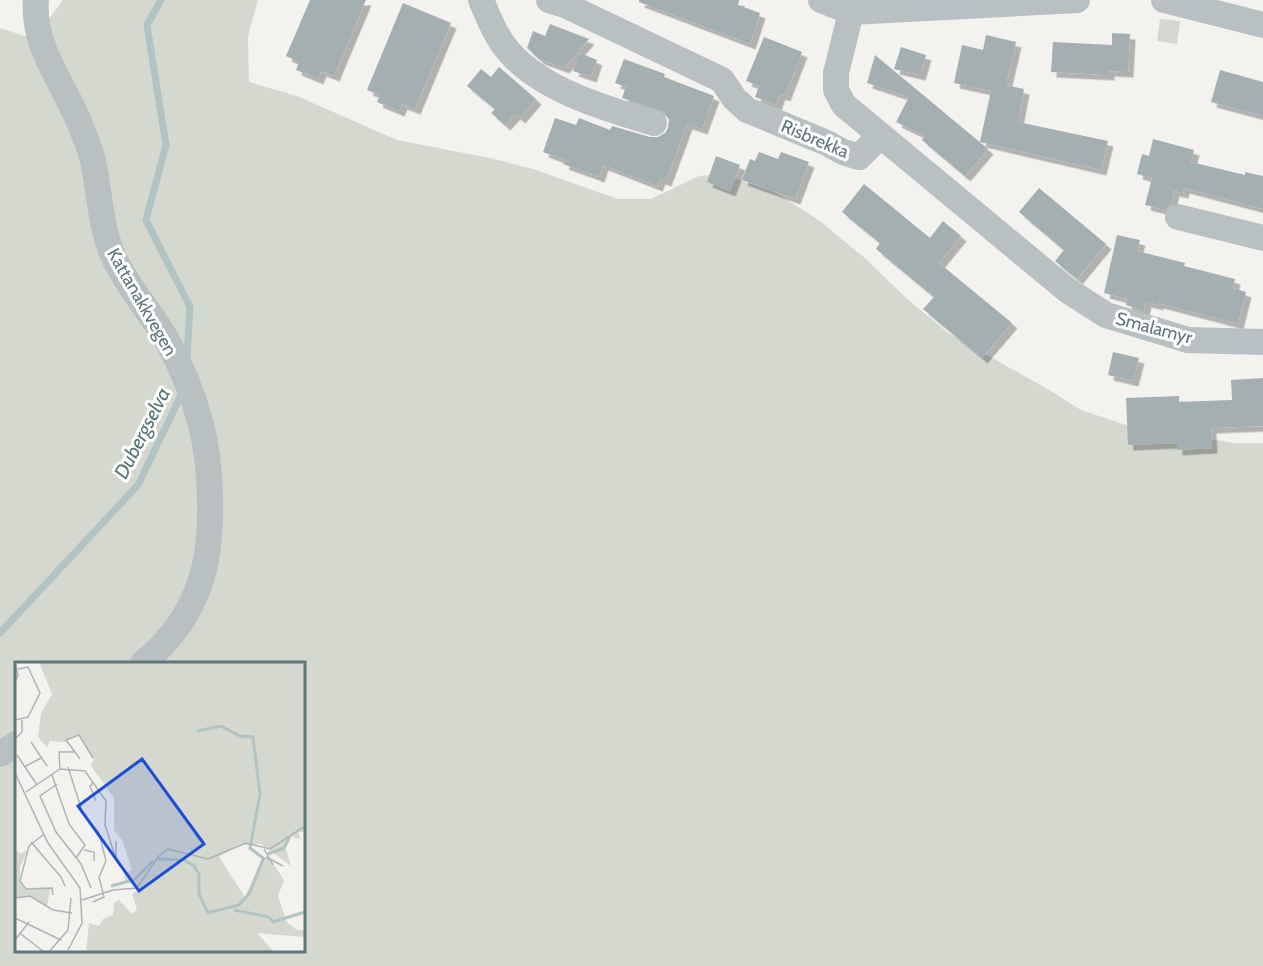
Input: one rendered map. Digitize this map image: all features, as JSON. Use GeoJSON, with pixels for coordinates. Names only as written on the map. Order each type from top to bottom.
{"type":"FeatureCollection","features":[{"type":"Feature","properties":{"kind":"street","name":"Kattanakkvegen"},"geometry":{"type":"LineString","coordinates":[[36,0],[35,14],[42,44],[78,120],[93,160],[103,222],[114,258],[132,291],[168,343],[193,398],[206,450],[210,514],[208,543],[201,580],[176,630],[144,662]]}},
{"type":"Feature","properties":{"kind":"street"},"geometry":{"type":"LineString","coordinates":[[481,0],[495,30],[510,53],[547,84],[611,110],[654,123]]}},
{"type":"Feature","properties":{"kind":"street","name":"Risbrekka"},"geometry":{"type":"LineString","coordinates":[[549,0],[565,5],[722,80],[734,98],[747,110],[827,143],[843,152],[859,157],[880,136]]}},
{"type":"Feature","properties":{"kind":"street"},"geometry":{"type":"LineString","coordinates":[[821,0],[851,12],[1077,0]]}},
{"type":"Feature","properties":{"kind":"street"},"geometry":{"type":"LineString","coordinates":[[1164,0],[1263,25]]}},
{"type":"Feature","properties":{"kind":"street"},"geometry":{"type":"LineString","coordinates":[[851,12],[836,73],[836,90],[844,105],[880,136]]}},
{"type":"Feature","properties":{"kind":"street","name":"Smalamyr"},"geometry":{"type":"LineString","coordinates":[[880,136],[1058,282],[1106,315],[1188,340],[1263,342]]}},
{"type":"Feature","properties":{"kind":"street"},"geometry":{"type":"LineString","coordinates":[[1178,217],[1263,238]]}},
{"type":"Feature","properties":{"kind":"street"},"geometry":{"type":"LineString","coordinates":[[0,754],[15,745]]}},
{"type":"Feature","properties":{"kind":"shaded area"},"geometry":{"type":"Polygon","coordinates":[[[63,0],[258,0],[248,36],[249,82],[297,96],[397,140],[533,169],[618,199],[651,199],[699,176],[721,174],[773,191],[820,221],[948,333],[1081,410],[1132,427],[1235,443],[1263,443],[1263,966],[0,966],[0,28],[34,39],[63,0]]]}},
{"type":"Feature","properties":{"kind":"shaded area"},"geometry":{"type":"Polygon","coordinates":[[[1160,19],[1180,21],[1177,44],[1157,41],[1160,19]]]}},
{"type":"Feature","properties":{"kind":"building"},"geometry":{"type":"Polygon","coordinates":[[[310,0],[366,0],[334,76],[321,71],[318,79],[296,70],[299,62],[286,56],[310,0]]]}},
{"type":"Feature","properties":{"kind":"building"},"geometry":{"type":"Polygon","coordinates":[[[639,0],[739,0],[738,5],[760,13],[750,44],[639,2],[639,0]]]}},
{"type":"Feature","properties":{"kind":"building"},"geometry":{"type":"Polygon","coordinates":[[[403,3],[451,23],[415,109],[402,104],[399,111],[377,102],[380,95],[367,90],[403,3]]]}},
{"type":"Feature","properties":{"kind":"building"},"geometry":{"type":"Polygon","coordinates":[[[550,24],[589,39],[564,68],[539,59],[527,48],[533,31],[545,36],[550,24]]]}},
{"type":"Feature","properties":{"kind":"building"},"geometry":{"type":"Polygon","coordinates":[[[1112,33],[1130,34],[1128,72],[1109,71],[1109,75],[1051,72],[1053,42],[1112,45],[1112,33]]]}},
{"type":"Feature","properties":{"kind":"building"},"geometry":{"type":"Polygon","coordinates":[[[986,35],[1016,42],[1006,85],[1024,89],[1018,122],[1108,141],[1101,170],[980,142],[991,91],[954,83],[962,45],[983,50],[986,35]]]}},
{"type":"Feature","properties":{"kind":"building"},"geometry":{"type":"Polygon","coordinates":[[[764,37],[802,52],[785,96],[780,94],[776,105],[755,97],[759,86],[746,81],[764,37]]]}},
{"type":"Feature","properties":{"kind":"building"},"geometry":{"type":"Polygon","coordinates":[[[901,47],[926,55],[920,75],[894,69],[901,47]]]}},
{"type":"Feature","properties":{"kind":"building"},"geometry":{"type":"Polygon","coordinates":[[[580,53],[597,60],[591,77],[573,71],[580,53]]]}},
{"type":"Feature","properties":{"kind":"building"},"geometry":{"type":"Polygon","coordinates":[[[875,55],[988,149],[965,176],[922,140],[925,136],[896,122],[909,97],[867,83],[875,55]]]}},
{"type":"Feature","properties":{"kind":"building"},"geometry":{"type":"Polygon","coordinates":[[[624,59],[714,96],[702,129],[687,124],[666,181],[660,179],[657,186],[603,165],[599,177],[563,164],[565,160],[543,152],[555,118],[576,125],[579,118],[610,130],[612,126],[650,137],[658,137],[665,133],[669,120],[664,112],[622,98],[626,87],[615,83],[624,59]]]}},
{"type":"Feature","properties":{"kind":"building"},"geometry":{"type":"Polygon","coordinates":[[[499,67],[536,99],[520,118],[515,114],[505,125],[491,113],[495,109],[467,86],[481,69],[491,77],[499,67]]]}},
{"type":"Feature","properties":{"kind":"building"},"geometry":{"type":"Polygon","coordinates":[[[1220,70],[1263,82],[1263,116],[1211,102],[1220,70]]]}},
{"type":"Feature","properties":{"kind":"building"},"geometry":{"type":"Polygon","coordinates":[[[1153,139],[1194,150],[1191,162],[1245,175],[1245,172],[1263,176],[1263,209],[1184,188],[1183,193],[1174,191],[1171,204],[1165,210],[1145,205],[1152,178],[1137,174],[1142,154],[1149,156],[1153,139]]]}},
{"type":"Feature","properties":{"kind":"building"},"geometry":{"type":"Polygon","coordinates":[[[759,152],[778,159],[781,152],[809,162],[795,199],[742,180],[750,159],[755,161],[759,152]]]}},
{"type":"Feature","properties":{"kind":"building"},"geometry":{"type":"Polygon","coordinates":[[[716,156],[740,165],[730,191],[707,182],[716,156]]]}},
{"type":"Feature","properties":{"kind":"building"},"geometry":{"type":"Polygon","coordinates":[[[864,184],[930,238],[943,221],[961,236],[939,263],[1012,323],[982,358],[923,309],[934,297],[876,249],[880,243],[842,212],[864,184]]]}},
{"type":"Feature","properties":{"kind":"building"},"geometry":{"type":"Polygon","coordinates":[[[1039,188],[1106,244],[1077,279],[1055,261],[1064,250],[1019,212],[1039,188]]]}},
{"type":"Feature","properties":{"kind":"building"},"geometry":{"type":"Polygon","coordinates":[[[1117,235],[1140,240],[1137,251],[1235,279],[1233,288],[1246,292],[1238,324],[1158,303],[1158,305],[1146,302],[1144,311],[1126,305],[1127,299],[1104,293],[1117,235]]]}},
{"type":"Feature","properties":{"kind":"building"},"geometry":{"type":"Polygon","coordinates":[[[1113,352],[1139,358],[1133,381],[1108,375],[1113,352]]]}},
{"type":"Feature","properties":{"kind":"building"},"geometry":{"type":"Polygon","coordinates":[[[1263,378],[1263,426],[1211,428],[1212,448],[1177,450],[1177,443],[1128,445],[1126,398],[1179,396],[1179,402],[1232,400],[1231,380],[1263,378]]]}},
{"type":"Feature","properties":{"kind":"waterway","name":"Dubergselva"},"geometry":{"type":"LineString","coordinates":[[161,0],[147,25],[166,145],[146,220],[190,307],[187,359]]}},
{"type":"Feature","properties":{"kind":"waterway","name":"Dubergselva"},"geometry":{"type":"LineString","coordinates":[[0,633],[138,485],[183,391]]}}]}
